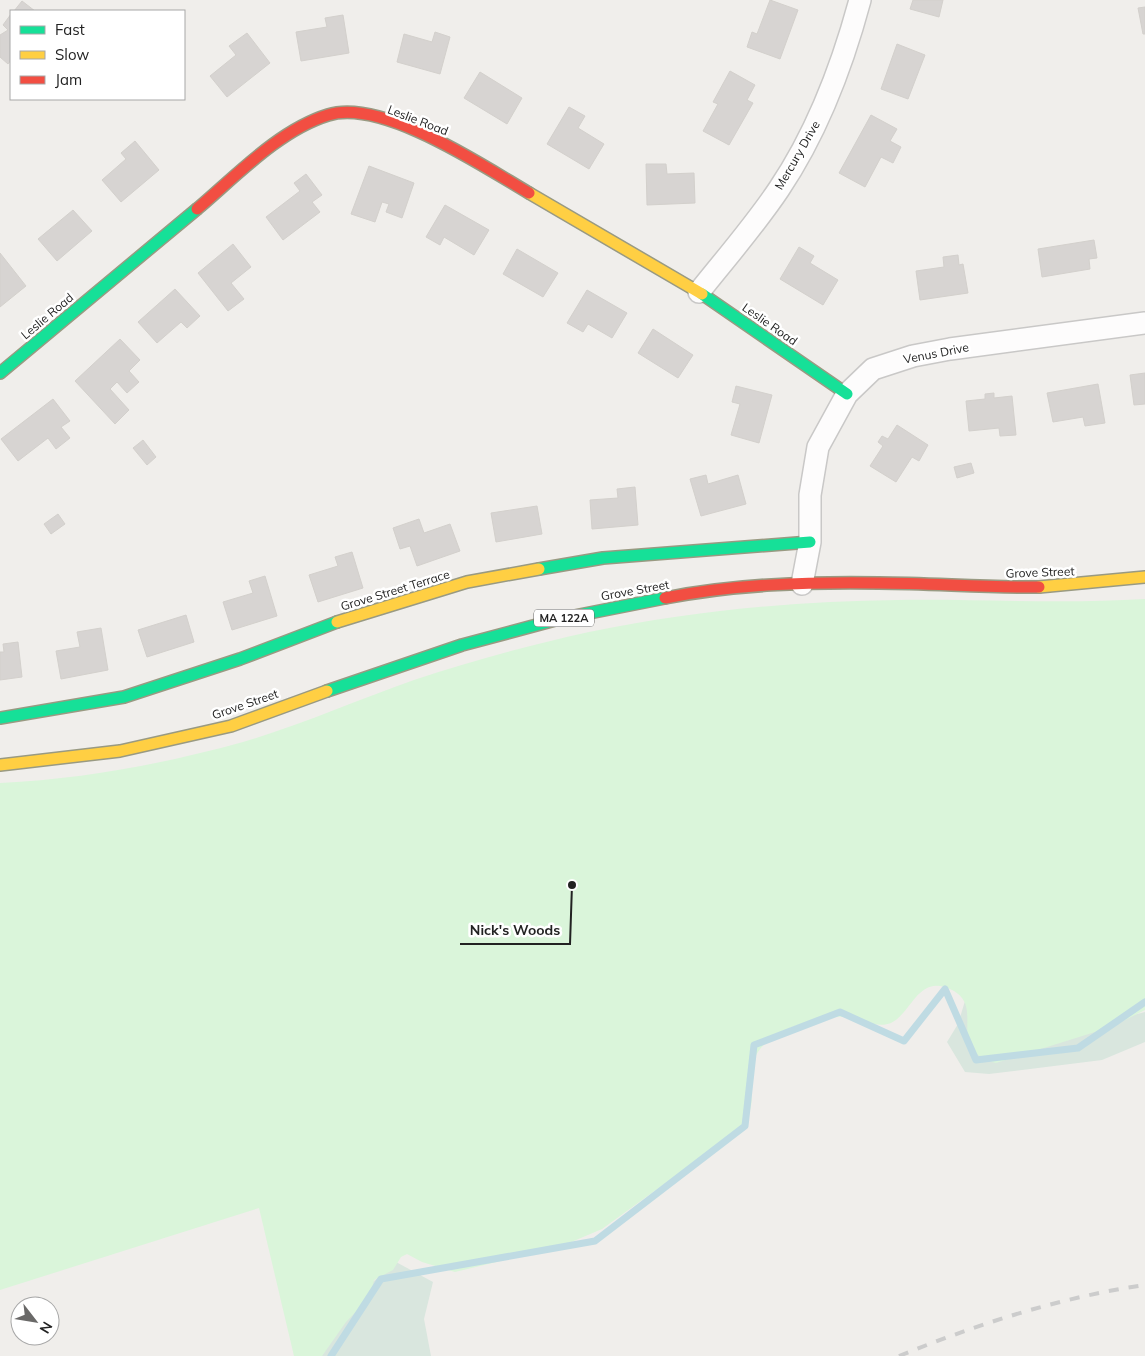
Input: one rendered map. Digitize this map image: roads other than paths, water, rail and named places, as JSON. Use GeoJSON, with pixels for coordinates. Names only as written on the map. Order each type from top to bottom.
{"type":"FeatureCollection","features":[{"type":"Feature","properties":{"kind":"street","name":"Mercury Drive"},"geometry":{"type":"LineString","coordinates":[[699,292],[779,189],[812,133],[839,72],[860,0]]}},
{"type":"Feature","properties":{"kind":"street","name":"Leslie Road"},"geometry":{"type":"LineString","coordinates":[[0,373],[280,140],[320,118],[342,112],[368,116],[409,128],[445,144],[699,292],[847,394]]}},
{"type":"Feature","properties":{"kind":"street","name":"Venus Drive"},"geometry":{"type":"LineString","coordinates":[[802,584],[810,542],[810,495],[818,447],[847,394],[873,369],[913,356],[1145,323]]}},
{"type":"Feature","properties":{"kind":"street","name":"Grove Street Terrace"},"geometry":{"type":"LineString","coordinates":[[0,718],[124,697],[240,660],[353,616],[467,582],[603,558],[810,542]]}},
{"type":"Feature","properties":{"kind":"street","name":"Grove Street"},"geometry":{"type":"LineString","coordinates":[[0,765],[120,751],[231,726],[391,668],[462,645],[559,619],[707,590],[756,585],[906,583],[1006,588],[1056,587],[1145,577]]}},
{"type":"Feature","properties":{"kind":"waterway"},"geometry":{"type":"LineString","coordinates":[[331,1356],[381,1279],[595,1241],[745,1126],[754,1045],[840,1012],[904,1041],[945,989],[976,1060],[1078,1048],[1145,1002]]}},
{"type":"Feature","properties":{"kind":"railway"},"geometry":{"type":"LineString","coordinates":[[899,1356],[959,1333],[1051,1304],[1145,1285]]}},
{"type":"Feature","properties":{"kind":"place","name":"Nick's Woods"},"geometry":{"type":"Point","coordinates":[572,885]}}]}
